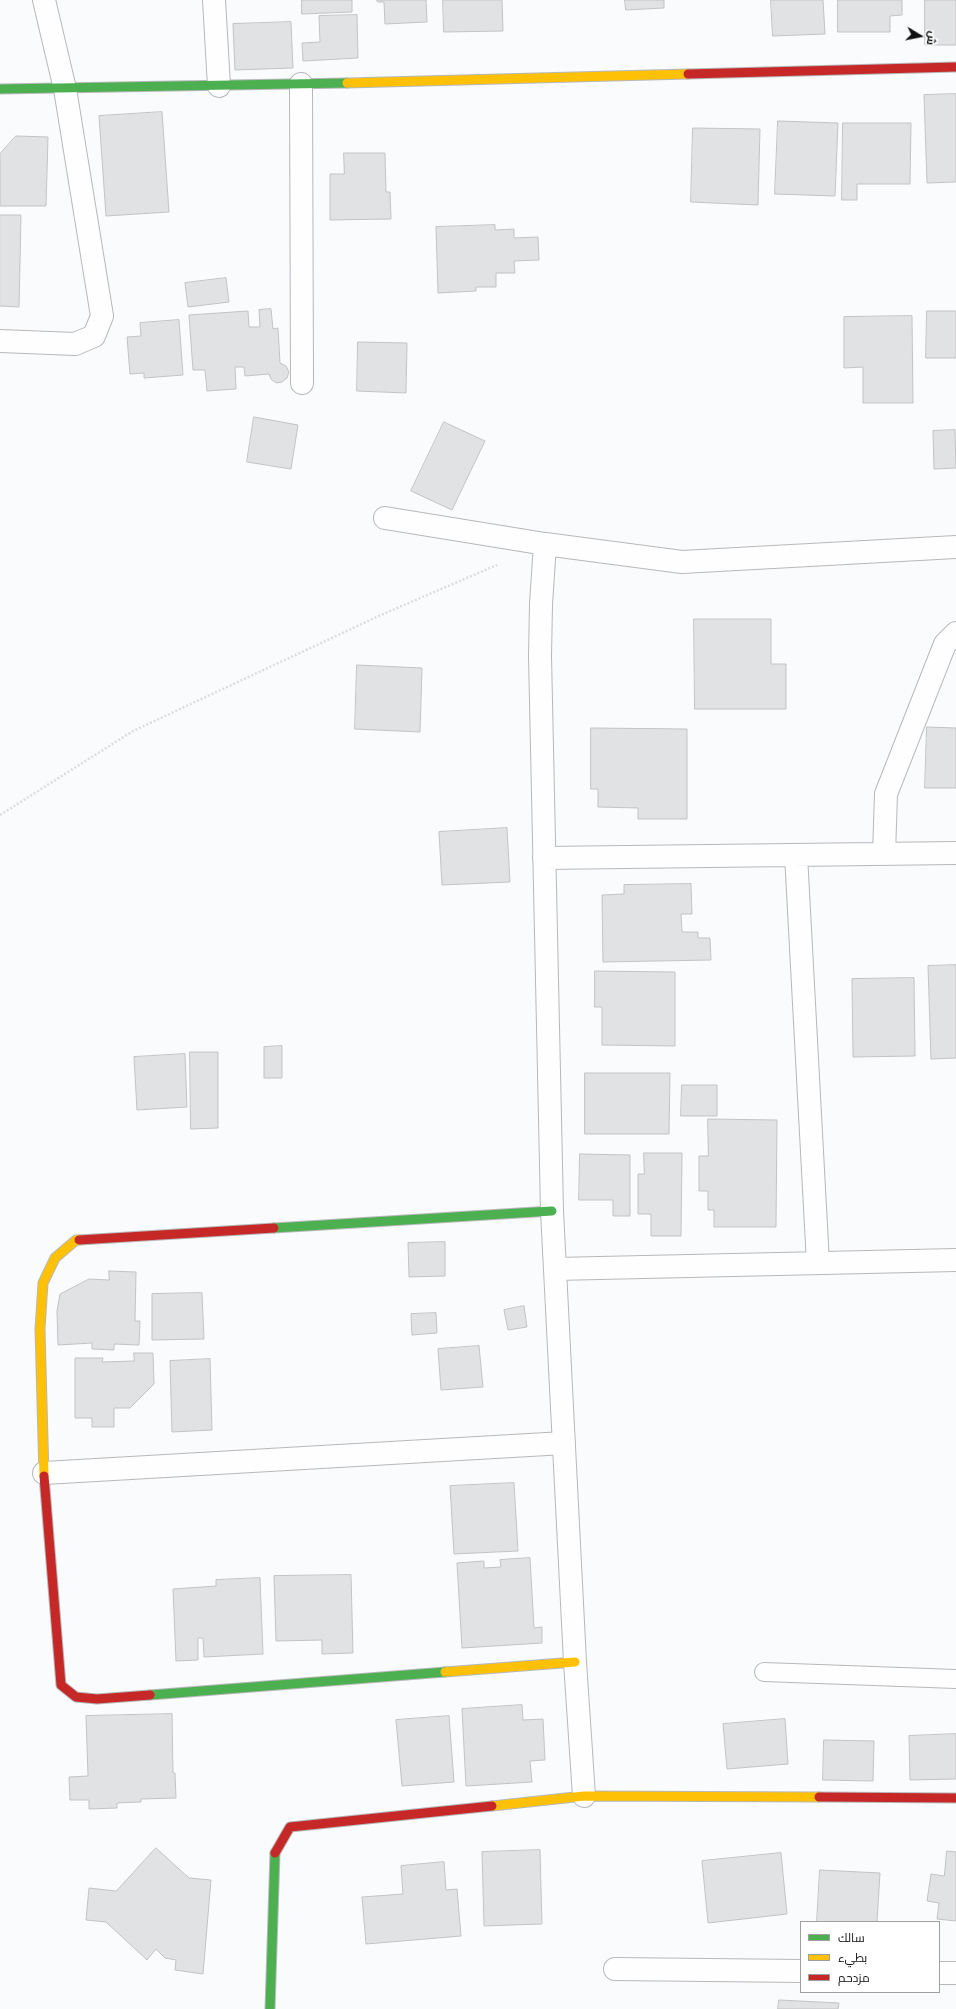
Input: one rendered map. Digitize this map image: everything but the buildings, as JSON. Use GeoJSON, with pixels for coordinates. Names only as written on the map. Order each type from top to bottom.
{"type":"FeatureCollection","features":[{"type":"Feature","properties":{"kind":"street"},"geometry":{"type":"LineString","coordinates":[[0,341],[75,344],[94,336],[102,316],[65,89],[44,0]]}},
{"type":"Feature","properties":{"kind":"street"},"geometry":{"type":"LineString","coordinates":[[214,0],[219,86]]}},
{"type":"Feature","properties":{"kind":"street"},"geometry":{"type":"LineString","coordinates":[[0,89],[219,86],[956,68]]}},
{"type":"Feature","properties":{"kind":"street"},"geometry":{"type":"LineString","coordinates":[[301,84],[302,383]]}},
{"type":"Feature","properties":{"kind":"street"},"geometry":{"type":"LineString","coordinates":[[385,518],[545,544],[682,562],[956,547]]}},
{"type":"Feature","properties":{"kind":"street"},"geometry":{"type":"LineString","coordinates":[[545,544],[541,604],[540,656],[552,1211],[575,1662],[584,1796]]}},
{"type":"Feature","properties":{"kind":"street"},"geometry":{"type":"LineString","coordinates":[[884,854],[886,794],[945,644],[956,633]]}},
{"type":"Feature","properties":{"kind":"street"},"geometry":{"type":"LineString","coordinates":[[544,858],[956,853]]}},
{"type":"Feature","properties":{"kind":"street"},"geometry":{"type":"LineString","coordinates":[[796,855],[818,1263]]}},
{"type":"Feature","properties":{"kind":"street"},"geometry":{"type":"LineString","coordinates":[[552,1211],[76,1240],[55,1258],[42,1283],[40,1329],[44,1473],[61,1685],[76,1697],[97,1699],[575,1662]]}},
{"type":"Feature","properties":{"kind":"street"},"geometry":{"type":"LineString","coordinates":[[555,1269],[956,1260]]}},
{"type":"Feature","properties":{"kind":"street"},"geometry":{"type":"LineString","coordinates":[[44,1473],[564,1443]]}},
{"type":"Feature","properties":{"kind":"street"},"geometry":{"type":"LineString","coordinates":[[270,2009],[274,1854],[290,1827],[584,1796],[956,1798]]}},
{"type":"Feature","properties":{"kind":"street"},"geometry":{"type":"LineString","coordinates":[[615,1969],[800,1971]]}},
{"type":"Feature","properties":{"kind":"street"},"geometry":{"type":"LineString","coordinates":[[940,1973],[956,1973]]}},
{"type":"Feature","properties":{"kind":"lane"},"geometry":{"type":"LineString","coordinates":[[764,1672],[956,1679]]}},
{"type":"Feature","properties":{"kind":"path"},"geometry":{"type":"LineString","coordinates":[[0,815],[133,731],[381,615],[502,563]]}},
{"type":"Feature","properties":{"kind":"traffic: fast"},"geometry":{"type":"LineString","coordinates":[[0,89],[347,83]]}},
{"type":"Feature","properties":{"kind":"traffic: fast"},"geometry":{"type":"LineString","coordinates":[[274,1228],[552,1211]]}},
{"type":"Feature","properties":{"kind":"traffic: fast"},"geometry":{"type":"LineString","coordinates":[[150,1695],[445,1672]]}},
{"type":"Feature","properties":{"kind":"traffic: fast"},"geometry":{"type":"LineString","coordinates":[[270,2009],[275,1853]]}},
{"type":"Feature","properties":{"kind":"traffic: slow"},"geometry":{"type":"LineString","coordinates":[[347,83],[688,74]]}},
{"type":"Feature","properties":{"kind":"traffic: slow"},"geometry":{"type":"LineString","coordinates":[[44,1476],[40,1329],[43,1283],[55,1258],[76,1240],[79,1240]]}},
{"type":"Feature","properties":{"kind":"traffic: slow"},"geometry":{"type":"LineString","coordinates":[[445,1672],[575,1662]]}},
{"type":"Feature","properties":{"kind":"traffic: slow"},"geometry":{"type":"LineString","coordinates":[[492,1806],[584,1796],[819,1797]]}},
{"type":"Feature","properties":{"kind":"traffic: jam"},"geometry":{"type":"LineString","coordinates":[[688,74],[956,67]]}},
{"type":"Feature","properties":{"kind":"traffic: jam"},"geometry":{"type":"LineString","coordinates":[[79,1240],[274,1228]]}},
{"type":"Feature","properties":{"kind":"traffic: jam"},"geometry":{"type":"LineString","coordinates":[[44,1476],[61,1685],[76,1697],[97,1699],[150,1695]]}},
{"type":"Feature","properties":{"kind":"traffic: jam"},"geometry":{"type":"LineString","coordinates":[[819,1797],[956,1798]]}},
{"type":"Feature","properties":{"kind":"traffic: jam"},"geometry":{"type":"LineString","coordinates":[[275,1853],[290,1827],[492,1806]]}}]}
